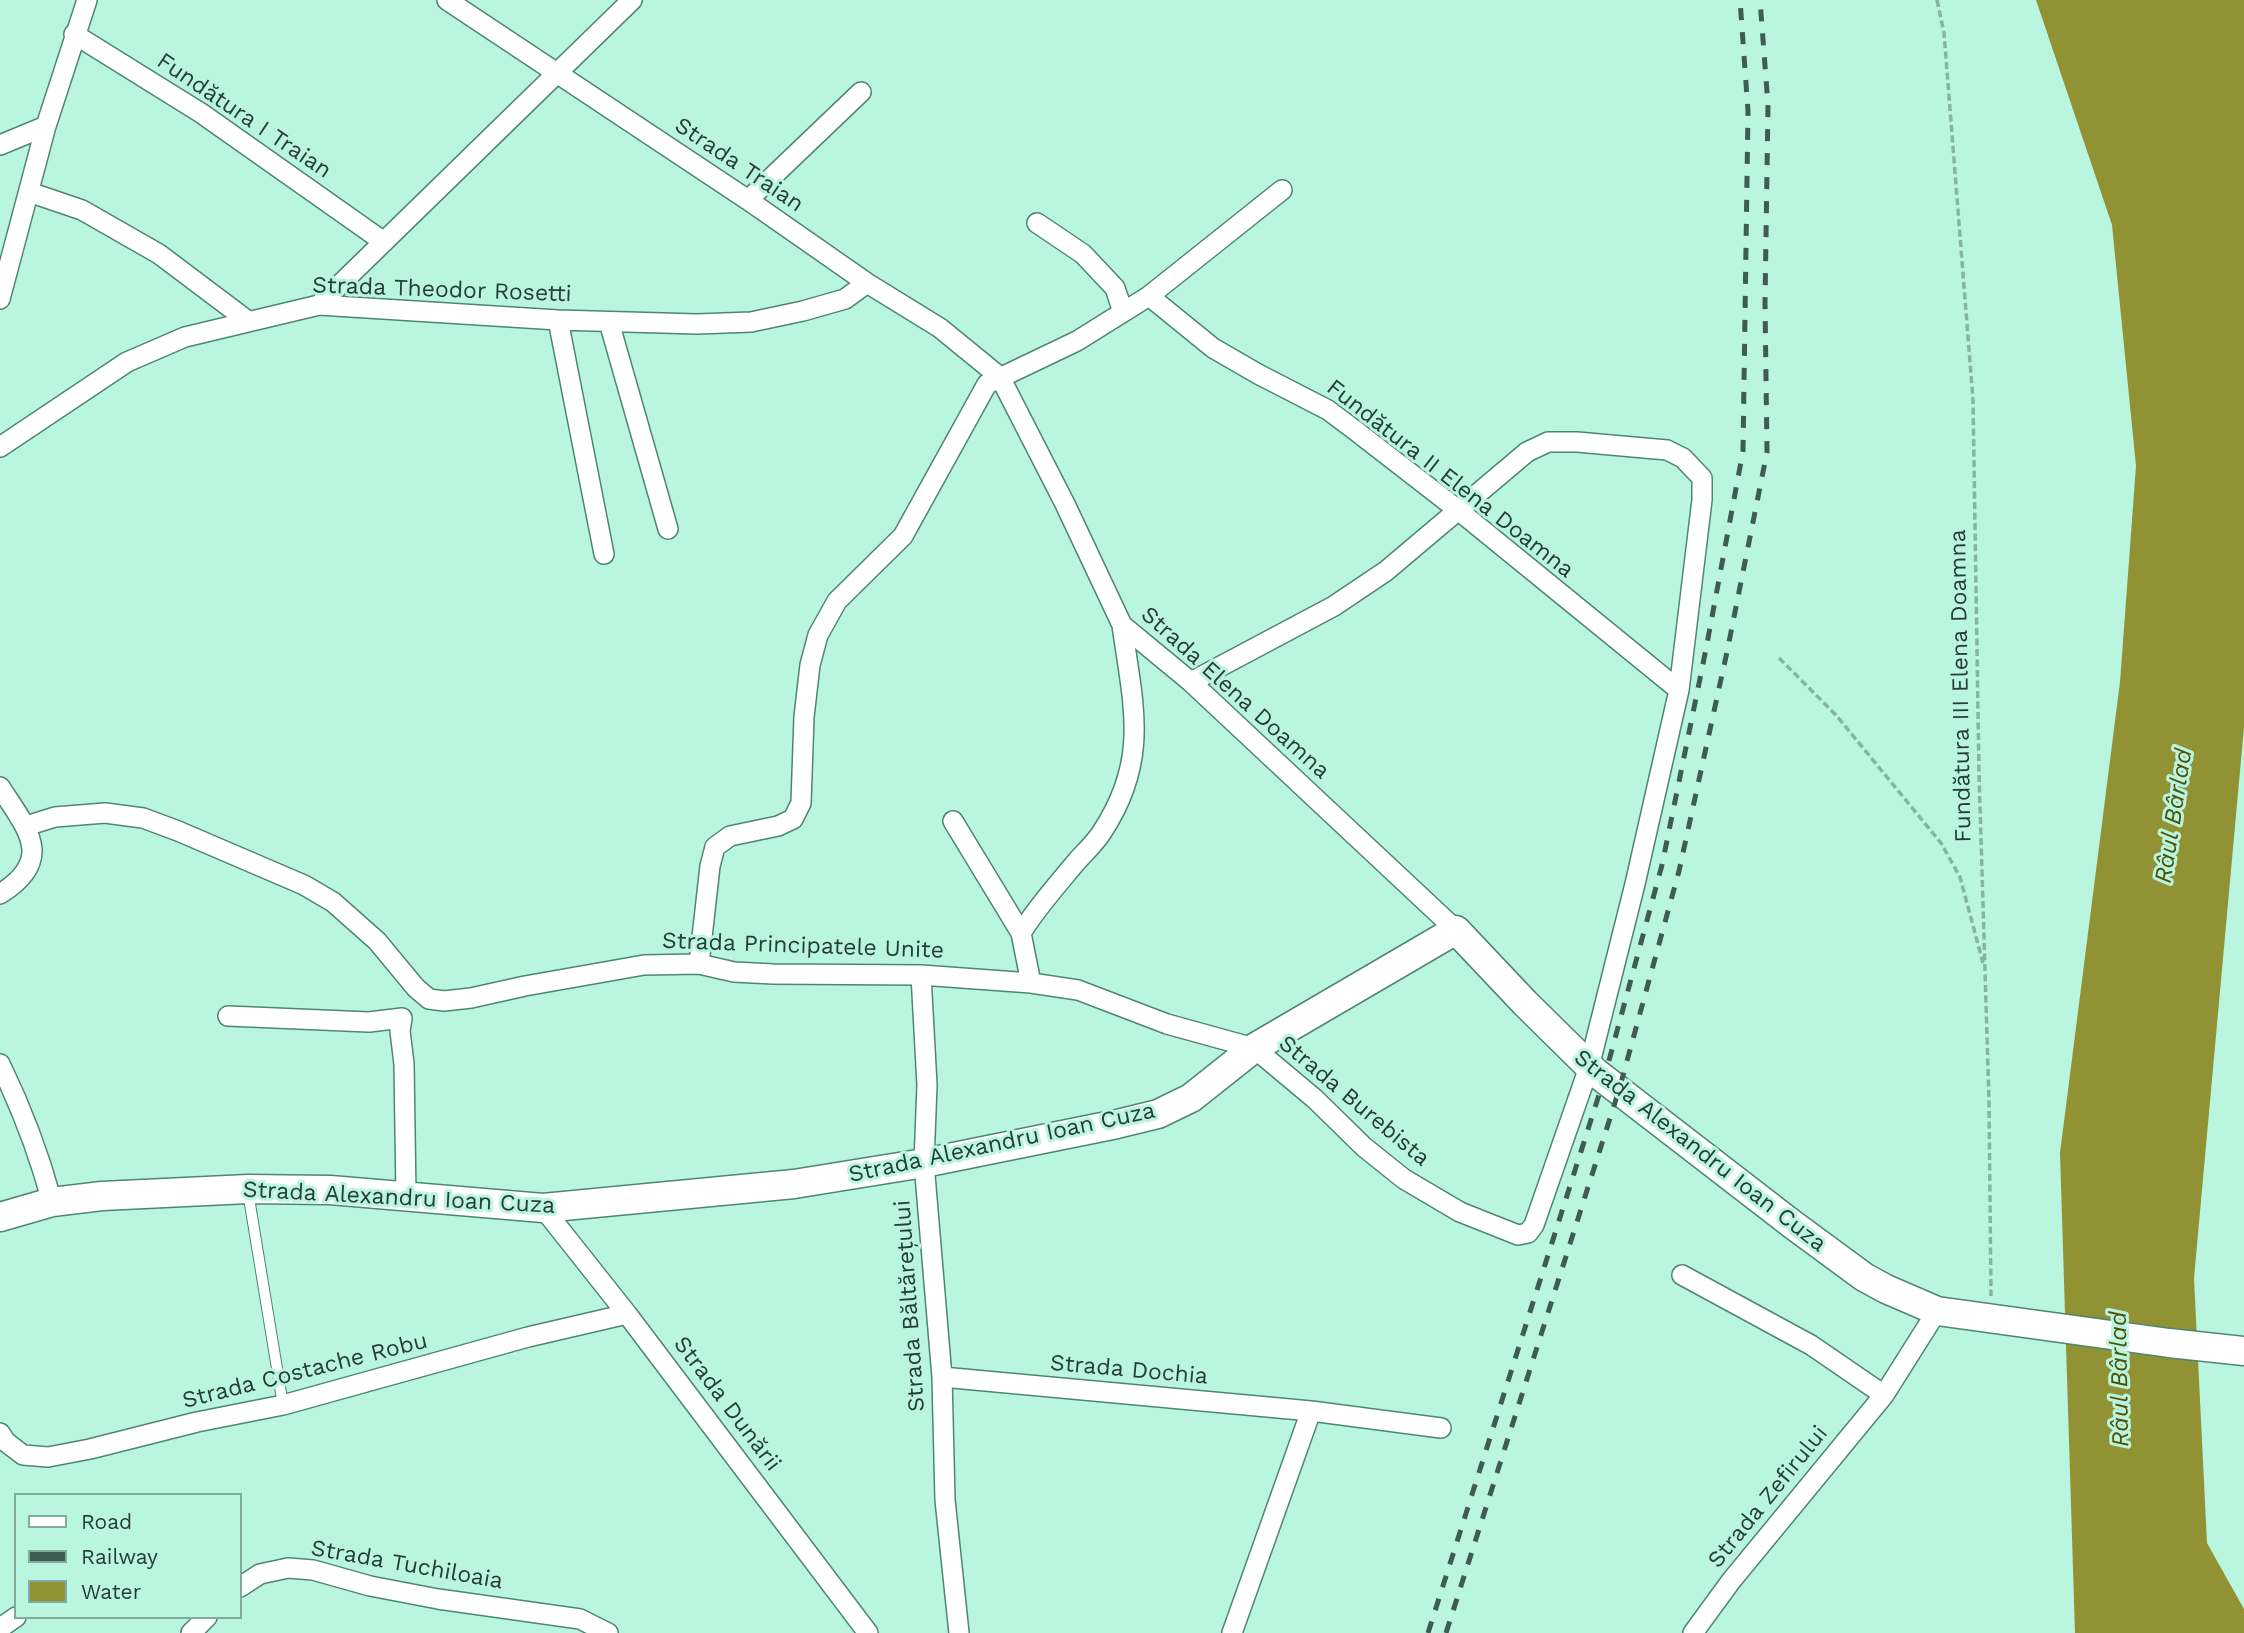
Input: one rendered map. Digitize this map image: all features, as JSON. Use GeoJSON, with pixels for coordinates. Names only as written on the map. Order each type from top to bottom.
{"type":"FeatureCollection","features":[{"type":"Feature","properties":{"kind":"street"},"geometry":{"type":"LineString","coordinates":[[0,299],[46,126],[87,0]]}},
{"type":"Feature","properties":{"kind":"street","name":"Strada Traian"},"geometry":{"type":"LineString","coordinates":[[447,0],[748,200],[867,283],[940,328],[1000,377]]}},
{"type":"Feature","properties":{"kind":"street"},"geometry":{"type":"LineString","coordinates":[[319,305],[632,0]]}},
{"type":"Feature","properties":{"kind":"street","name":"Fundătura I Traian"},"geometry":{"type":"LineString","coordinates":[[74,34],[201,113],[384,242]]}},
{"type":"Feature","properties":{"kind":"street"},"geometry":{"type":"LineString","coordinates":[[748,200],[861,92]]}},
{"type":"Feature","properties":{"kind":"street"},"geometry":{"type":"LineString","coordinates":[[0,145],[46,126]]}},
{"type":"Feature","properties":{"kind":"street"},"geometry":{"type":"LineString","coordinates":[[699,964],[708,877],[715,847],[730,836],[778,826],[793,819],[801,803],[804,718],[810,665],[818,635],[837,601],[903,536],[987,384],[1077,341],[1149,296],[1282,190]]}},
{"type":"Feature","properties":{"kind":"street"},"geometry":{"type":"LineString","coordinates":[[29,192],[82,210],[159,254],[248,321]]}},
{"type":"Feature","properties":{"kind":"street"},"geometry":{"type":"LineString","coordinates":[[1037,223],[1083,254],[1115,288],[1123,312]]}},
{"type":"Feature","properties":{"kind":"street","name":"Strada Theodor Rosetti"},"geometry":{"type":"LineString","coordinates":[[0,447],[127,362],[185,337],[319,305],[558,320],[697,324],[751,322],[845,299],[867,283]]}},
{"type":"Feature","properties":{"kind":"street","name":"Fundătura II Elena Doamna"},"geometry":{"type":"LineString","coordinates":[[1149,296],[1213,348],[1328,410],[1458,510],[1679,690]]}},
{"type":"Feature","properties":{"kind":"street"},"geometry":{"type":"LineString","coordinates":[[558,320],[604,554]]}},
{"type":"Feature","properties":{"kind":"street"},"geometry":{"type":"LineString","coordinates":[[609,322],[668,529]]}},
{"type":"Feature","properties":{"kind":"street","name":"Strada Elena Doamna"},"geometry":{"type":"LineString","coordinates":[[1000,377],[1065,504],[1122,625],[1191,682],[1456,930]]}},
{"type":"Feature","properties":{"kind":"street"},"geometry":{"type":"LineString","coordinates":[[1191,682],[1334,607],[1418,546],[1527,452],[1548,442],[1667,450],[1683,458],[1702,478],[1702,500],[1679,690],[1635,884],[1589,1067]]}},
{"type":"Feature","properties":{"kind":"street"},"geometry":{"type":"LineString","coordinates":[[1021,933],[1033,914],[1101,834],[1117,805],[1132,767],[1136,719],[1122,625]]}},
{"type":"Feature","properties":{"kind":"street"},"geometry":{"type":"LineString","coordinates":[[0,787],[26,826],[34,850],[22,878],[0,894]]}},
{"type":"Feature","properties":{"kind":"street"},"geometry":{"type":"LineString","coordinates":[[26,826],[55,817],[105,813],[143,818],[304,885],[333,902],[377,941],[416,988],[429,999],[402,1018],[369,1022],[228,1016]]}},
{"type":"Feature","properties":{"kind":"street"},"geometry":{"type":"LineString","coordinates":[[953,821],[1021,933],[1031,983]]}},
{"type":"Feature","properties":{"kind":"street","name":"Strada Alexandru Ioan Cuza"},"geometry":{"type":"LineString","coordinates":[[0,1217],[52,1202],[102,1196],[248,1188],[330,1190],[543,1208],[794,1184],[924,1163],[1158,1114],[1191,1098],[1254,1048],[1456,930],[1589,1067],[1847,1264],[1886,1289],[1937,1311],[2244,1351]]}},
{"type":"Feature","properties":{"kind":"street","name":"Strada Principatele Unite"},"geometry":{"type":"LineString","coordinates":[[429,999],[444,1001],[471,998],[644,965],[699,964],[734,972],[773,974],[921,975],[1031,983],[1079,990],[1167,1024],[1254,1048]]}},
{"type":"Feature","properties":{"kind":"street","name":"Strada Băltărețului"},"geometry":{"type":"LineString","coordinates":[[921,975],[927,1085],[924,1163],[942,1377],[945,1500],[959,1633]]}},
{"type":"Feature","properties":{"kind":"street"},"geometry":{"type":"LineString","coordinates":[[402,1018],[400,1031],[404,1064],[406,1196]]}},
{"type":"Feature","properties":{"kind":"street","name":"Strada Burebista"},"geometry":{"type":"LineString","coordinates":[[1254,1048],[1404,1180],[1460,1212],[1518,1235],[1528,1233],[1534,1225],[1589,1067]]}},
{"type":"Feature","properties":{"kind":"street"},"geometry":{"type":"LineString","coordinates":[[0,1065],[19,1102],[41,1160],[52,1202]]}},
{"type":"Feature","properties":{"kind":"street","name":"Strada Dunării"},"geometry":{"type":"LineString","coordinates":[[543,1208],[627,1314],[867,1633]]}},
{"type":"Feature","properties":{"kind":"street"},"geometry":{"type":"LineString","coordinates":[[1682,1275],[1811,1345],[1884,1395]]}},
{"type":"Feature","properties":{"kind":"street","name":"Strada Zefirului"},"geometry":{"type":"LineString","coordinates":[[1693,1633],[1739,1570],[1884,1395],[1937,1311]]}},
{"type":"Feature","properties":{"kind":"street","name":"Strada Costache Robu"},"geometry":{"type":"LineString","coordinates":[[0,1433],[6,1442],[23,1455],[48,1457],[283,1405],[528,1337],[627,1314]]}},
{"type":"Feature","properties":{"kind":"street","name":"Strada Dochia"},"geometry":{"type":"LineString","coordinates":[[942,1377],[1311,1411],[1441,1427]]}},
{"type":"Feature","properties":{"kind":"street"},"geometry":{"type":"LineString","coordinates":[[1232,1633],[1311,1411]]}},
{"type":"Feature","properties":{"kind":"street","name":"Strada Tuchiloaia"},"geometry":{"type":"LineString","coordinates":[[242,1586],[260,1574],[288,1568],[313,1570],[370,1586],[438,1599],[580,1619],[608,1633]]}},
{"type":"Feature","properties":{"kind":"street"},"geometry":{"type":"LineString","coordinates":[[191,1633],[205,1619]]}},
{"type":"Feature","properties":{"kind":"lane"},"geometry":{"type":"LineString","coordinates":[[248,1188],[283,1405]]}},
{"type":"Feature","properties":{"kind":"path","name":"Fundătura III Elena Doamna"},"geometry":{"type":"LineString","coordinates":[[1937,0],[1944,33],[1973,400],[1989,1101],[1991,1320]]}},
{"type":"Feature","properties":{"kind":"path","name":"Fundătura III Elena Doamna"},"geometry":{"type":"LineString","coordinates":[[1779,658],[1836,715],[1941,843],[1960,877],[1985,971]]}},
{"type":"Feature","properties":{"kind":"water","name":"Râul Bârlad"},"geometry":{"type":"Polygon","coordinates":[[[2036,0],[2244,0],[2244,727],[2194,1278],[2207,1543],[2244,1609],[2244,1633],[2075,1633],[2060,1153],[2120,682],[2136,466],[2112,225],[2036,0]]]}},
{"type":"Feature","properties":{"kind":"railway"},"geometry":{"type":"LineString","coordinates":[[1428,1633],[1604,1079],[1662,865],[1706,649],[1743,451],[1748,111],[1740,0]]}},
{"type":"Feature","properties":{"kind":"railway"},"geometry":{"type":"LineString","coordinates":[[1446,1633],[1619,1090],[1679,871],[1767,452],[1765,303],[1768,105],[1760,0]]}}]}
